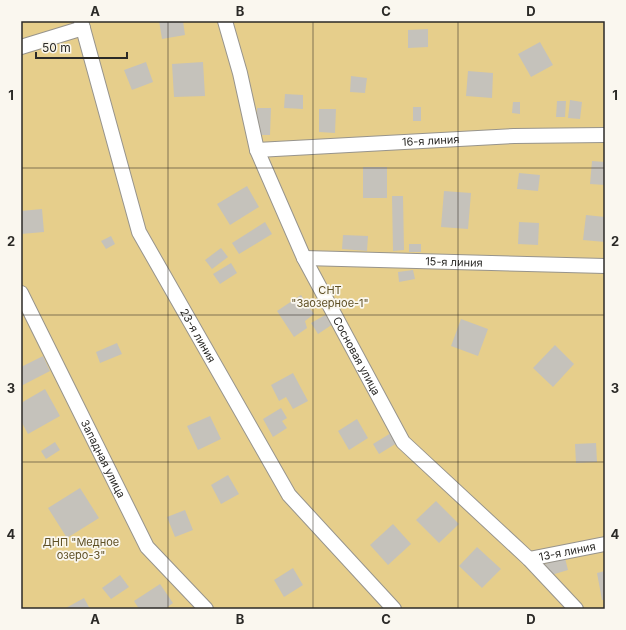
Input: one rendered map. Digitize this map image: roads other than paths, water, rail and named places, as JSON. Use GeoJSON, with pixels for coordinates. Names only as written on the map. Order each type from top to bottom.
{"type":"FeatureCollection","features":[{"type":"Feature","properties":{"kind":"street","name":"Сосновая улица"},"geometry":{"type":"LineString","coordinates":[[225,21],[240,73],[256,150],[304,258],[403,442],[529,559],[576,609]]}},
{"type":"Feature","properties":{"kind":"street"},"geometry":{"type":"LineString","coordinates":[[21,47],[82,24]]}},
{"type":"Feature","properties":{"kind":"street","name":"23-я линия"},"geometry":{"type":"LineString","coordinates":[[82,24],[139,232],[289,495],[394,609]]}},
{"type":"Feature","properties":{"kind":"street","name":"16-я линия"},"geometry":{"type":"LineString","coordinates":[[256,150],[514,136],[605,135]]}},
{"type":"Feature","properties":{"kind":"street","name":"15-я линия"},"geometry":{"type":"LineString","coordinates":[[304,258],[605,266]]}},
{"type":"Feature","properties":{"kind":"street","name":"Западная улица"},"geometry":{"type":"LineString","coordinates":[[21,293],[147,547],[206,609]]}},
{"type":"Feature","properties":{"kind":"street","name":"13-я линия"},"geometry":{"type":"LineString","coordinates":[[529,559],[605,544]]}},
{"type":"Feature","properties":{"kind":"park label","name":"СНТ \"Заозерное-1\""},"geometry":{"type":"Point","coordinates":[330,296]}},
{"type":"Feature","properties":{"kind":"park label","name":"ДНП \"Медное озеро-3\""},"geometry":{"type":"Point","coordinates":[81,548]}}]}
